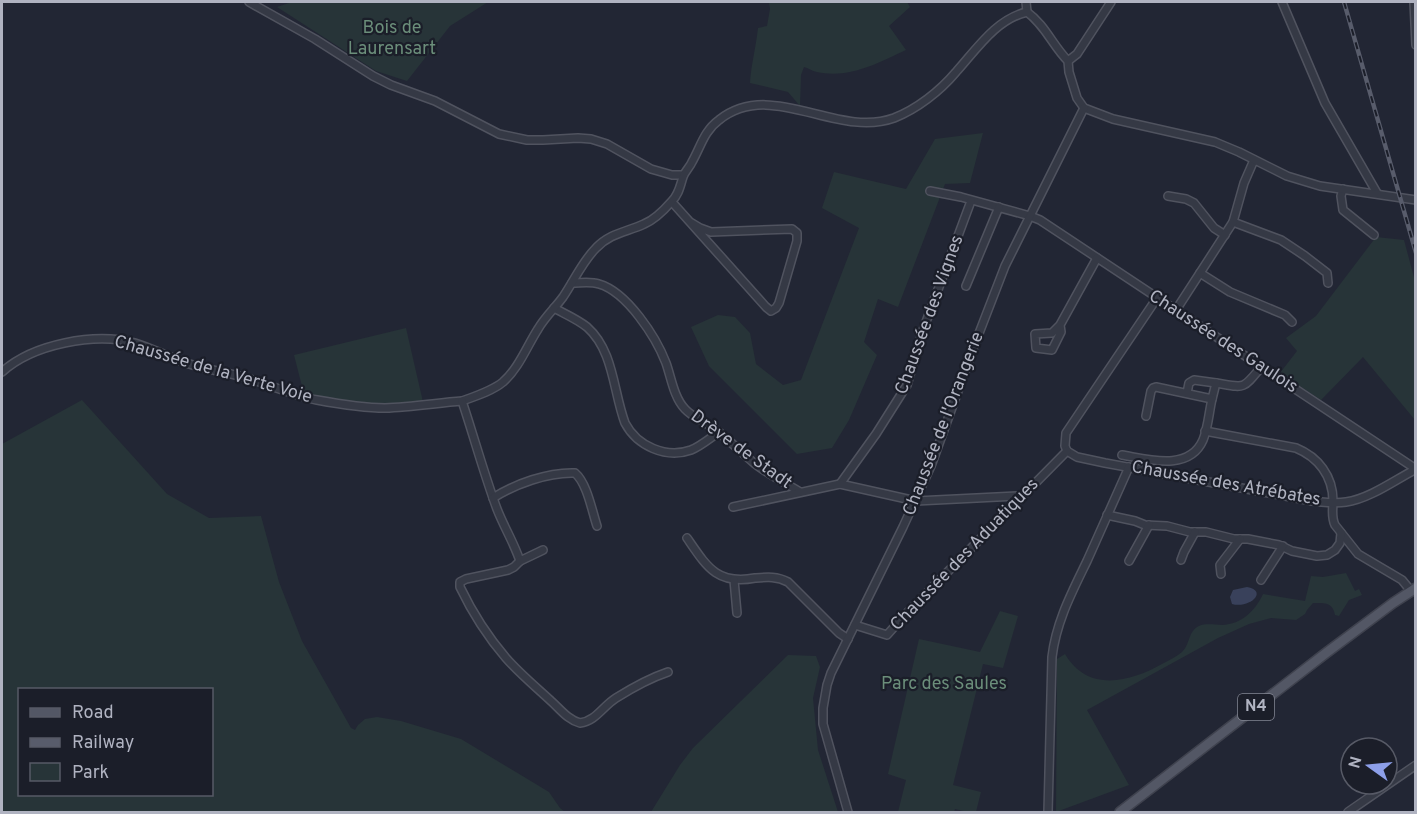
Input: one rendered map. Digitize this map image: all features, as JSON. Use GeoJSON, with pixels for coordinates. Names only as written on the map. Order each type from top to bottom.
{"type":"FeatureCollection","features":[{"type":"Feature","properties":{"kind":"main road","name":"N4"},"geometry":{"type":"LineString","coordinates":[[1120,813],[1326,653],[1413,589]]}},
{"type":"Feature","properties":{"kind":"street"},"geometry":{"type":"LineString","coordinates":[[249,2],[315,39],[373,76],[435,101],[499,134],[527,140],[591,139],[607,144],[651,169],[672,175],[683,175]]}},
{"type":"Feature","properties":{"kind":"street"},"geometry":{"type":"LineString","coordinates":[[1026,2],[1027,12],[1037,20],[1068,61],[1077,98],[1084,108],[1113,119],[1215,142],[1306,183],[1416,200]]}},
{"type":"Feature","properties":{"kind":"street"},"geometry":{"type":"LineString","coordinates":[[1068,61],[1077,54],[1112,2]]}},
{"type":"Feature","properties":{"kind":"street"},"geometry":{"type":"LineString","coordinates":[[1282,2],[1325,103],[1377,193]]}},
{"type":"Feature","properties":{"kind":"street"},"geometry":{"type":"LineString","coordinates":[[1414,2],[1416,45]]}},
{"type":"Feature","properties":{"kind":"street","name":"Chaussée de la Verte Voie"},"geometry":{"type":"LineString","coordinates":[[2,372],[17,360],[42,349],[86,340],[108,339],[134,343],[188,364],[243,377],[324,401],[385,408],[462,401],[496,387],[508,377],[539,328],[601,243],[615,234],[646,223],[672,202],[703,137],[727,114],[754,105],[778,106],[855,122],[879,122],[900,115],[936,92],[994,30],[1014,16],[1027,12]]}},
{"type":"Feature","properties":{"kind":"street","name":"Chaussée de l'Orangerie"},"geometry":{"type":"LineString","coordinates":[[848,813],[823,724],[823,708],[831,673],[931,466],[999,279],[1084,108]]}},
{"type":"Feature","properties":{"kind":"street"},"geometry":{"type":"LineString","coordinates":[[1176,310],[1233,222],[1244,183],[1254,160]]}},
{"type":"Feature","properties":{"kind":"street"},"geometry":{"type":"LineString","coordinates":[[1343,189],[1341,196],[1343,210],[1374,235]]}},
{"type":"Feature","properties":{"kind":"street","name":"Chaussée des Gaulois"},"geometry":{"type":"LineString","coordinates":[[930,191],[999,207],[1040,220],[1416,469]]}},
{"type":"Feature","properties":{"kind":"street"},"geometry":{"type":"LineString","coordinates":[[1168,196],[1194,202],[1214,228],[1225,235]]}},
{"type":"Feature","properties":{"kind":"street","name":"Chaussée des Vignes"},"geometry":{"type":"LineString","coordinates":[[840,484],[907,385],[923,330],[971,201]]}},
{"type":"Feature","properties":{"kind":"street"},"geometry":{"type":"LineString","coordinates":[[672,202],[766,307],[771,310],[776,308],[797,241],[797,233],[792,229],[711,232],[690,222]]}},
{"type":"Feature","properties":{"kind":"street"},"geometry":{"type":"LineString","coordinates":[[966,286],[999,207]]}},
{"type":"Feature","properties":{"kind":"street"},"geometry":{"type":"LineString","coordinates":[[1233,222],[1281,240],[1293,247],[1327,273],[1328,283]]}},
{"type":"Feature","properties":{"kind":"street"},"geometry":{"type":"LineString","coordinates":[[1060,325],[1062,332],[1052,350],[1036,348],[1035,334],[1052,333],[1060,325],[1097,258]]}},
{"type":"Feature","properties":{"kind":"street"},"geometry":{"type":"LineString","coordinates":[[1200,273],[1230,292],[1285,315],[1292,322]]}},
{"type":"Feature","properties":{"kind":"street","name":"Drève de Stadt"},"geometry":{"type":"LineString","coordinates":[[572,283],[602,285],[615,293],[645,324],[653,336],[683,407],[691,415],[719,432],[755,464],[801,492]]}},
{"type":"Feature","properties":{"kind":"street"},"geometry":{"type":"LineString","coordinates":[[1067,451],[1066,433],[1157,298]]}},
{"type":"Feature","properties":{"kind":"street"},"geometry":{"type":"LineString","coordinates":[[554,308],[582,323],[601,343],[629,431],[639,440],[662,451],[680,452],[696,448],[719,432]]}},
{"type":"Feature","properties":{"kind":"street"},"geometry":{"type":"LineString","coordinates":[[1187,393],[1190,383],[1194,380],[1244,386],[1262,366]]}},
{"type":"Feature","properties":{"kind":"street"},"geometry":{"type":"LineString","coordinates":[[1122,455],[1166,462],[1192,454],[1202,442],[1215,383]]}},
{"type":"Feature","properties":{"kind":"street"},"geometry":{"type":"LineString","coordinates":[[1146,416],[1151,390],[1156,387],[1212,399]]}},
{"type":"Feature","properties":{"kind":"street"},"geometry":{"type":"LineString","coordinates":[[462,401],[498,512],[520,561]]}},
{"type":"Feature","properties":{"kind":"street"},"geometry":{"type":"LineString","coordinates":[[1205,431],[1296,448],[1306,452],[1320,464],[1326,474],[1332,492],[1333,520],[1341,533],[1358,554],[1413,589]]}},
{"type":"Feature","properties":{"kind":"street","name":"Chaussée des Atrébates"},"geometry":{"type":"LineString","coordinates":[[1067,451],[1077,457],[1333,503],[1348,502],[1368,495],[1416,469]]}},
{"type":"Feature","properties":{"kind":"street","name":"Chaussée des Aduatiques"},"geometry":{"type":"LineString","coordinates":[[855,625],[887,635],[1067,451]]}},
{"type":"Feature","properties":{"kind":"street"},"geometry":{"type":"LineString","coordinates":[[1137,468],[1139,458]]}},
{"type":"Feature","properties":{"kind":"street"},"geometry":{"type":"LineString","coordinates":[[1151,471],[1153,460]]}},
{"type":"Feature","properties":{"kind":"street"},"geometry":{"type":"LineString","coordinates":[[1048,813],[1054,642],[1058,627],[1129,467]]}},
{"type":"Feature","properties":{"kind":"street"},"geometry":{"type":"LineString","coordinates":[[493,498],[513,487],[539,478],[575,473],[583,484],[597,526]]}},
{"type":"Feature","properties":{"kind":"street"},"geometry":{"type":"LineString","coordinates":[[733,507],[840,484],[916,501],[1017,496],[1021,498]]}},
{"type":"Feature","properties":{"kind":"street"},"geometry":{"type":"LineString","coordinates":[[1107,515],[1149,525],[1208,532],[1239,540],[1248,539],[1283,546],[1292,552],[1314,555],[1330,554],[1338,547],[1341,533]]}},
{"type":"Feature","properties":{"kind":"street"},"geometry":{"type":"LineString","coordinates":[[1129,561],[1149,525]]}},
{"type":"Feature","properties":{"kind":"street"},"geometry":{"type":"LineString","coordinates":[[1181,560],[1195,532]]}},
{"type":"Feature","properties":{"kind":"street"},"geometry":{"type":"LineString","coordinates":[[687,538],[709,569],[722,577],[734,580],[771,577],[788,582],[839,633],[848,639]]}},
{"type":"Feature","properties":{"kind":"street"},"geometry":{"type":"LineString","coordinates":[[1221,574],[1220,565],[1239,540]]}},
{"type":"Feature","properties":{"kind":"street"},"geometry":{"type":"LineString","coordinates":[[1261,580],[1283,546]]}},
{"type":"Feature","properties":{"kind":"street"},"geometry":{"type":"LineString","coordinates":[[543,549],[512,568],[460,582],[460,587],[471,609],[506,658],[529,681],[580,723],[587,722],[616,698],[668,672]]}},
{"type":"Feature","properties":{"kind":"street"},"geometry":{"type":"LineString","coordinates":[[734,580],[737,613]]}},
{"type":"Feature","properties":{"kind":"street"},"geometry":{"type":"LineString","coordinates":[[1348,813],[1416,765]]}},
{"type":"Feature","properties":{"kind":"green space","name":"Bois de Laurensart"},"geometry":{"type":"Polygon","coordinates":[[[292,2],[488,2],[450,26],[407,81],[376,71],[277,7],[292,2]]]}},
{"type":"Feature","properties":{"kind":"green space"},"geometry":{"type":"Polygon","coordinates":[[[769,2],[907,2],[910,7],[889,26],[906,50],[874,65],[852,72],[829,74],[815,72],[804,67],[801,75],[800,106],[788,92],[750,83],[758,28],[767,26],[769,2]]]}},
{"type":"Feature","properties":{"kind":"green space"},"geometry":{"type":"Polygon","coordinates":[[[983,133],[970,183],[945,184],[898,307],[878,299],[864,342],[877,355],[849,420],[832,448],[797,454],[709,366],[691,327],[718,315],[735,317],[750,333],[756,364],[783,385],[801,380],[859,228],[822,208],[834,172],[906,189],[935,139],[983,133]]]}},
{"type":"Feature","properties":{"kind":"green space"},"geometry":{"type":"Polygon","coordinates":[[[1376,237],[1404,240],[1415,281],[1415,420],[1363,357],[1321,400],[1280,373],[1297,351],[1286,338],[1316,316],[1376,237]]]}},
{"type":"Feature","properties":{"kind":"green space"},"geometry":{"type":"Polygon","coordinates":[[[406,328],[423,402],[387,405],[359,404],[304,394],[294,355],[406,328]]]}},
{"type":"Feature","properties":{"kind":"green space"},"geometry":{"type":"Polygon","coordinates":[[[82,400],[167,494],[209,518],[261,516],[279,582],[302,641],[351,728],[355,730],[365,719],[377,717],[401,721],[461,739],[549,792],[565,812],[2,812],[2,444],[82,400]]]}},
{"type":"Feature","properties":{"kind":"green space"},"geometry":{"type":"Polygon","coordinates":[[[1346,573],[1355,591],[1359,589],[1362,595],[1349,600],[1339,616],[1335,615],[1330,605],[1313,603],[1305,614],[1296,620],[1271,618],[1249,624],[1218,638],[1087,710],[1129,785],[1056,812],[1057,659],[1065,654],[1085,675],[1097,679],[1110,680],[1137,676],[1182,652],[1195,628],[1208,624],[1229,624],[1247,616],[1263,594],[1305,601],[1311,576],[1323,577],[1346,573]]]}},
{"type":"Feature","properties":{"kind":"green space","name":"Parc des Saules"},"geometry":{"type":"Polygon","coordinates":[[[1000,611],[1018,616],[1003,668],[983,664],[953,785],[981,792],[976,812],[955,809],[954,812],[898,812],[906,780],[888,774],[919,639],[980,652],[1000,611]]]}},
{"type":"Feature","properties":{"kind":"green space"},"geometry":{"type":"Polygon","coordinates":[[[788,655],[816,656],[820,667],[813,698],[818,750],[838,812],[651,812],[693,748],[788,655]]]}},
{"type":"Feature","properties":{"kind":"water"},"geometry":{"type":"Polygon","coordinates":[[[1247,587],[1256,592],[1254,599],[1245,604],[1232,604],[1230,597],[1233,590],[1247,587]]]}},
{"type":"Feature","properties":{"kind":"railway"},"geometry":{"type":"LineString","coordinates":[[1344,2],[1416,253]]}}]}
